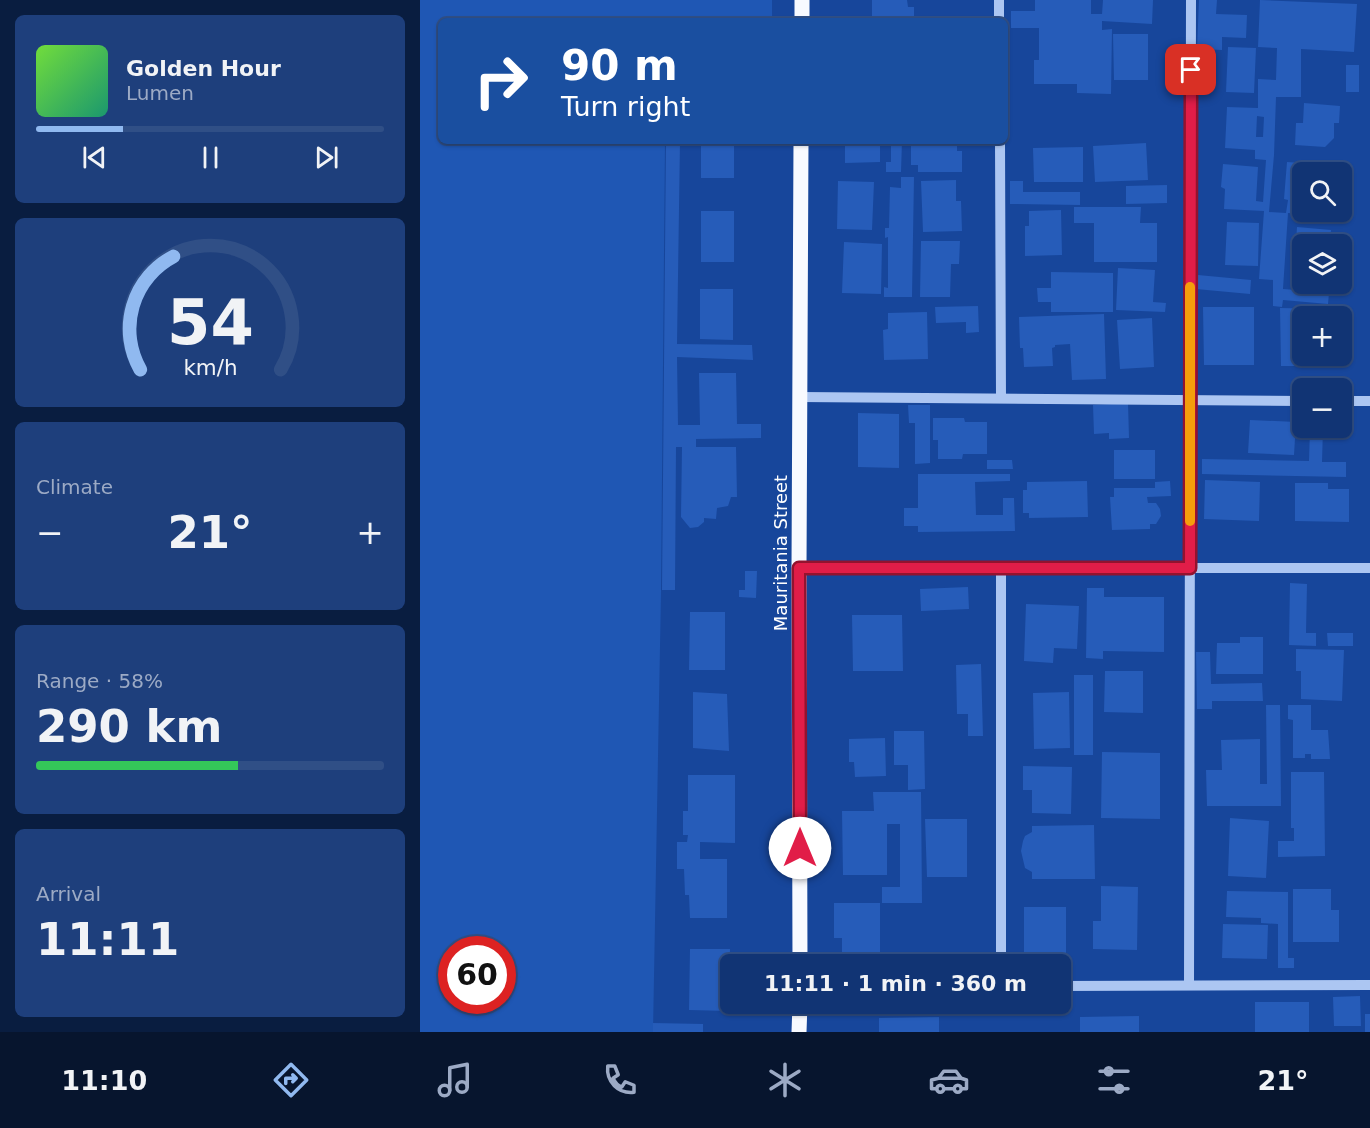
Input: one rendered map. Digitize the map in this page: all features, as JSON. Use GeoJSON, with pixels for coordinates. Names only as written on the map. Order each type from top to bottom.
{"type":"FeatureCollection","features":[{"type":"Feature","properties":{"kind":"main road"},"geometry":{"type":"LineString","coordinates":[[802,0],[802,18]]}},
{"type":"Feature","properties":{"kind":"main road","name":"Mauritania Street"},"geometry":{"type":"LineString","coordinates":[[800,954],[801,144]]}},
{"type":"Feature","properties":{"kind":"main road"},"geometry":{"type":"LineString","coordinates":[[799,1032],[800,1014]]}},
{"type":"Feature","properties":{"kind":"street"},"geometry":{"type":"LineString","coordinates":[[999,0],[999,18]]}},
{"type":"Feature","properties":{"kind":"street"},"geometry":{"type":"LineString","coordinates":[[1189,985],[1191,0]]}},
{"type":"Feature","properties":{"kind":"street"},"geometry":{"type":"LineString","coordinates":[[1000,144],[1001,398]]}},
{"type":"Feature","properties":{"kind":"street"},"geometry":{"type":"LineString","coordinates":[[800,397],[1292,401]]}},
{"type":"Feature","properties":{"kind":"street"},"geometry":{"type":"LineString","coordinates":[[1352,401],[1370,401]]}},
{"type":"Feature","properties":{"kind":"street"},"geometry":{"type":"LineString","coordinates":[[799,568],[1370,568]]}},
{"type":"Feature","properties":{"kind":"street"},"geometry":{"type":"LineString","coordinates":[[1001,568],[1001,954]]}},
{"type":"Feature","properties":{"kind":"street"},"geometry":{"type":"LineString","coordinates":[[1071,986],[1370,985]]}},
{"type":"Feature","properties":{"kind":"shaded area"},"geometry":{"type":"Polygon","coordinates":[[[420,0],[772,0],[772,18],[438,18],[438,144],[665,144],[661,592],[653,1032],[420,1032],[420,0]]]}},
{"type":"Feature","properties":{"kind":"building"},"geometry":{"type":"Polygon","coordinates":[[[872,0],[907,0],[908,7],[914,7],[914,18],[872,18],[872,0]]]}},
{"type":"Feature","properties":{"kind":"building"},"geometry":{"type":"Polygon","coordinates":[[[1035,0],[1091,0],[1091,14],[1102,14],[1103,0],[1153,0],[1152,24],[1102,21],[1102,30],[1112,29],[1111,94],[1077,93],[1077,84],[1034,84],[1034,60],[1039,60],[1039,28],[1011,28],[1011,11],[1035,11],[1035,0]]]}},
{"type":"Feature","properties":{"kind":"building"},"geometry":{"type":"Polygon","coordinates":[[[1199,0],[1217,0],[1216,14],[1247,15],[1246,38],[1222,37],[1222,50],[1197,49],[1199,0]]]}},
{"type":"Feature","properties":{"kind":"building"},"geometry":{"type":"Polygon","coordinates":[[[1260,0],[1357,4],[1354,52],[1301,49],[1301,97],[1276,97],[1269,212],[1286,213],[1288,200],[1284,199],[1287,162],[1292,162],[1292,213],[1288,213],[1283,289],[1292,290],[1292,294],[1329,294],[1328,304],[1283,300],[1282,307],[1273,306],[1273,280],[1259,279],[1264,211],[1224,209],[1225,189],[1221,187],[1223,164],[1258,167],[1256,201],[1263,202],[1266,160],[1255,159],[1255,150],[1225,148],[1227,107],[1258,108],[1258,79],[1276,80],[1277,48],[1258,47],[1260,0]],[[1257,116],[1256,137],[1263,137],[1264,117],[1257,116]]]}},
{"type":"Feature","properties":{"kind":"building"},"geometry":{"type":"Polygon","coordinates":[[[1113,34],[1148,34],[1148,80],[1114,80],[1113,34]]]}},
{"type":"Feature","properties":{"kind":"building"},"geometry":{"type":"Polygon","coordinates":[[[1228,47],[1256,48],[1254,93],[1226,92],[1228,47]]]}},
{"type":"Feature","properties":{"kind":"building"},"geometry":{"type":"Polygon","coordinates":[[[1346,65],[1359,65],[1359,92],[1346,92],[1346,65]]]}},
{"type":"Feature","properties":{"kind":"building"},"geometry":{"type":"Polygon","coordinates":[[[1304,103],[1340,106],[1339,123],[1334,123],[1334,138],[1325,147],[1295,145],[1296,123],[1303,123],[1304,103]]]}},
{"type":"Feature","properties":{"kind":"building"},"geometry":{"type":"Polygon","coordinates":[[[1146,143],[1148,180],[1095,182],[1093,146],[1146,143]]]}},
{"type":"Feature","properties":{"kind":"building"},"geometry":{"type":"Polygon","coordinates":[[[666,144],[680,144],[677,344],[752,345],[753,360],[677,357],[678,425],[700,425],[699,373],[736,373],[737,424],[761,424],[761,438],[696,439],[696,447],[736,447],[737,497],[731,497],[728,506],[717,508],[716,519],[704,518],[704,522],[698,527],[690,528],[681,517],[682,447],[676,447],[675,590],[662,590],[666,144]]]}},
{"type":"Feature","properties":{"kind":"building"},"geometry":{"type":"Polygon","coordinates":[[[701,144],[734,144],[734,178],[701,178],[701,144]]]}},
{"type":"Feature","properties":{"kind":"building"},"geometry":{"type":"Polygon","coordinates":[[[845,144],[880,144],[880,162],[845,163],[845,144]]]}},
{"type":"Feature","properties":{"kind":"building"},"geometry":{"type":"Polygon","coordinates":[[[891,144],[902,144],[901,172],[886,172],[886,162],[891,162],[891,144]]]}},
{"type":"Feature","properties":{"kind":"building"},"geometry":{"type":"Polygon","coordinates":[[[911,144],[957,144],[957,151],[962,151],[962,172],[918,172],[918,165],[911,165],[911,144]]]}},
{"type":"Feature","properties":{"kind":"building"},"geometry":{"type":"Polygon","coordinates":[[[1083,147],[1083,182],[1034,182],[1033,148],[1083,147]]]}},
{"type":"Feature","properties":{"kind":"building"},"geometry":{"type":"Polygon","coordinates":[[[901,177],[914,177],[912,297],[884,297],[884,287],[888,288],[888,237],[885,238],[885,228],[889,228],[890,187],[901,188],[901,177]]]}},
{"type":"Feature","properties":{"kind":"building"},"geometry":{"type":"Polygon","coordinates":[[[956,180],[956,201],[961,201],[962,231],[923,232],[921,181],[956,180]]]}},
{"type":"Feature","properties":{"kind":"building"},"geometry":{"type":"Polygon","coordinates":[[[838,181],[874,182],[872,230],[837,229],[838,181]]]}},
{"type":"Feature","properties":{"kind":"building"},"geometry":{"type":"Polygon","coordinates":[[[1010,181],[1023,181],[1023,192],[1080,192],[1080,205],[1010,204],[1010,181]]]}},
{"type":"Feature","properties":{"kind":"building"},"geometry":{"type":"Polygon","coordinates":[[[1167,185],[1167,203],[1126,204],[1126,186],[1167,185]]]}},
{"type":"Feature","properties":{"kind":"building"},"geometry":{"type":"Polygon","coordinates":[[[1074,207],[1141,207],[1140,223],[1157,223],[1157,262],[1094,262],[1094,223],[1074,223],[1074,207]]]}},
{"type":"Feature","properties":{"kind":"building"},"geometry":{"type":"Polygon","coordinates":[[[1061,210],[1062,255],[1025,256],[1025,226],[1029,226],[1029,211],[1061,210]]]}},
{"type":"Feature","properties":{"kind":"building"},"geometry":{"type":"Polygon","coordinates":[[[701,211],[734,211],[734,262],[701,262],[701,211]]]}},
{"type":"Feature","properties":{"kind":"building"},"geometry":{"type":"Polygon","coordinates":[[[1227,222],[1259,223],[1258,266],[1225,265],[1227,222]]]}},
{"type":"Feature","properties":{"kind":"building"},"geometry":{"type":"Polygon","coordinates":[[[1297,227],[1331,230],[1331,234],[1297,234],[1297,227]]]}},
{"type":"Feature","properties":{"kind":"building"},"geometry":{"type":"Polygon","coordinates":[[[921,241],[960,241],[959,264],[951,264],[950,297],[920,297],[921,241]]]}},
{"type":"Feature","properties":{"kind":"building"},"geometry":{"type":"Polygon","coordinates":[[[844,242],[882,244],[881,294],[842,293],[844,242]]]}},
{"type":"Feature","properties":{"kind":"building"},"geometry":{"type":"Polygon","coordinates":[[[1118,268],[1155,270],[1153,302],[1166,303],[1165,312],[1116,310],[1118,268]]]}},
{"type":"Feature","properties":{"kind":"building"},"geometry":{"type":"Polygon","coordinates":[[[1051,272],[1113,273],[1113,312],[1051,312],[1051,302],[1038,302],[1037,288],[1051,288],[1051,272]]]}},
{"type":"Feature","properties":{"kind":"building"},"geometry":{"type":"Polygon","coordinates":[[[1198,275],[1251,280],[1250,294],[1196,289],[1198,275]]]}},
{"type":"Feature","properties":{"kind":"building"},"geometry":{"type":"Polygon","coordinates":[[[700,289],[733,289],[733,340],[700,339],[700,289]]]}},
{"type":"Feature","properties":{"kind":"building"},"geometry":{"type":"Polygon","coordinates":[[[978,306],[979,332],[966,333],[966,322],[936,323],[935,307],[978,306]]]}},
{"type":"Feature","properties":{"kind":"building"},"geometry":{"type":"Polygon","coordinates":[[[1203,307],[1254,307],[1254,365],[1204,365],[1203,307]]]}},
{"type":"Feature","properties":{"kind":"building"},"geometry":{"type":"Polygon","coordinates":[[[1280,308],[1292,308],[1292,366],[1281,366],[1280,308]]]}},
{"type":"Feature","properties":{"kind":"building"},"geometry":{"type":"Polygon","coordinates":[[[927,312],[928,359],[884,360],[883,330],[888,329],[888,313],[927,312]]]}},
{"type":"Feature","properties":{"kind":"building"},"geometry":{"type":"Polygon","coordinates":[[[1104,314],[1106,379],[1072,380],[1070,344],[1055,345],[1052,348],[1053,366],[1024,367],[1023,348],[1020,348],[1019,317],[1104,314]]]}},
{"type":"Feature","properties":{"kind":"building"},"geometry":{"type":"Polygon","coordinates":[[[1152,318],[1154,367],[1120,369],[1117,320],[1152,318]]]}},
{"type":"Feature","properties":{"kind":"building"},"geometry":{"type":"Polygon","coordinates":[[[1128,403],[1129,438],[1109,439],[1109,433],[1094,434],[1093,405],[1128,403]]]}},
{"type":"Feature","properties":{"kind":"building"},"geometry":{"type":"Polygon","coordinates":[[[908,405],[930,405],[930,463],[915,464],[915,423],[909,423],[908,405]]]}},
{"type":"Feature","properties":{"kind":"building"},"geometry":{"type":"Polygon","coordinates":[[[858,413],[899,414],[899,468],[858,467],[858,413]]]}},
{"type":"Feature","properties":{"kind":"building"},"geometry":{"type":"Polygon","coordinates":[[[933,418],[964,418],[965,422],[987,422],[987,454],[963,454],[962,459],[938,459],[938,440],[933,440],[933,418]]]}},
{"type":"Feature","properties":{"kind":"building"},"geometry":{"type":"Polygon","coordinates":[[[1250,420],[1292,422],[1292,438],[1295,438],[1294,455],[1248,453],[1250,420]]]}},
{"type":"Feature","properties":{"kind":"building"},"geometry":{"type":"Polygon","coordinates":[[[1310,438],[1323,438],[1322,462],[1346,462],[1346,477],[1202,474],[1202,459],[1309,461],[1310,438]]]}},
{"type":"Feature","properties":{"kind":"building"},"geometry":{"type":"Polygon","coordinates":[[[1114,450],[1155,450],[1155,479],[1114,479],[1114,450]]]}},
{"type":"Feature","properties":{"kind":"building"},"geometry":{"type":"Polygon","coordinates":[[[987,460],[1012,460],[1013,469],[987,469],[987,460]]]}},
{"type":"Feature","properties":{"kind":"building"},"geometry":{"type":"Polygon","coordinates":[[[918,474],[1010,474],[1010,481],[975,482],[976,515],[1003,515],[1003,498],[1014,498],[1015,531],[918,532],[918,526],[904,526],[904,508],[918,508],[918,474]]]}},
{"type":"Feature","properties":{"kind":"building"},"geometry":{"type":"Polygon","coordinates":[[[1205,480],[1260,482],[1259,521],[1204,519],[1205,480]]]}},
{"type":"Feature","properties":{"kind":"building"},"geometry":{"type":"Polygon","coordinates":[[[1087,481],[1088,517],[1029,518],[1029,513],[1023,513],[1023,490],[1027,490],[1027,482],[1087,481]]]}},
{"type":"Feature","properties":{"kind":"building"},"geometry":{"type":"Polygon","coordinates":[[[1170,481],[1171,496],[1147,497],[1148,503],[1156,503],[1160,509],[1161,516],[1156,524],[1150,524],[1150,529],[1112,530],[1110,497],[1114,497],[1114,488],[1155,488],[1155,482],[1170,481]]]}},
{"type":"Feature","properties":{"kind":"building"},"geometry":{"type":"Polygon","coordinates":[[[1295,483],[1328,483],[1328,489],[1349,489],[1349,522],[1295,521],[1295,483]]]}},
{"type":"Feature","properties":{"kind":"building"},"geometry":{"type":"Polygon","coordinates":[[[745,571],[757,571],[756,598],[739,597],[739,590],[745,590],[745,571]]]}},
{"type":"Feature","properties":{"kind":"building"},"geometry":{"type":"Polygon","coordinates":[[[1290,583],[1307,584],[1306,633],[1316,633],[1316,646],[1289,645],[1290,583]]]}},
{"type":"Feature","properties":{"kind":"building"},"geometry":{"type":"Polygon","coordinates":[[[968,587],[969,609],[921,611],[920,589],[968,587]]]}},
{"type":"Feature","properties":{"kind":"building"},"geometry":{"type":"Polygon","coordinates":[[[1087,588],[1104,588],[1104,597],[1164,597],[1164,652],[1103,651],[1103,659],[1086,658],[1087,588]]]}},
{"type":"Feature","properties":{"kind":"building"},"geometry":{"type":"Polygon","coordinates":[[[1026,604],[1079,606],[1077,649],[1054,648],[1053,663],[1024,661],[1026,604]]]}},
{"type":"Feature","properties":{"kind":"building"},"geometry":{"type":"Polygon","coordinates":[[[690,612],[725,612],[725,670],[689,670],[690,612]]]}},
{"type":"Feature","properties":{"kind":"building"},"geometry":{"type":"Polygon","coordinates":[[[852,615],[902,615],[903,671],[853,671],[852,615]]]}},
{"type":"Feature","properties":{"kind":"building"},"geometry":{"type":"Polygon","coordinates":[[[1327,633],[1353,633],[1353,646],[1328,646],[1327,633]]]}},
{"type":"Feature","properties":{"kind":"building"},"geometry":{"type":"Polygon","coordinates":[[[1240,637],[1263,637],[1263,674],[1216,674],[1217,643],[1240,643],[1240,637]]]}},
{"type":"Feature","properties":{"kind":"building"},"geometry":{"type":"Polygon","coordinates":[[[1296,649],[1344,650],[1342,701],[1301,699],[1301,671],[1296,671],[1296,649]]]}},
{"type":"Feature","properties":{"kind":"building"},"geometry":{"type":"Polygon","coordinates":[[[1196,652],[1210,652],[1211,684],[1262,683],[1263,701],[1212,701],[1212,709],[1197,709],[1196,652]]]}},
{"type":"Feature","properties":{"kind":"building"},"geometry":{"type":"Polygon","coordinates":[[[981,664],[983,736],[968,736],[968,714],[957,714],[956,665],[981,664]]]}},
{"type":"Feature","properties":{"kind":"building"},"geometry":{"type":"Polygon","coordinates":[[[1105,671],[1143,671],[1143,713],[1104,712],[1105,671]]]}},
{"type":"Feature","properties":{"kind":"building"},"geometry":{"type":"Polygon","coordinates":[[[1074,675],[1093,675],[1093,755],[1074,755],[1074,675]]]}},
{"type":"Feature","properties":{"kind":"building"},"geometry":{"type":"Polygon","coordinates":[[[693,692],[727,694],[729,751],[693,748],[693,692]]]}},
{"type":"Feature","properties":{"kind":"building"},"geometry":{"type":"Polygon","coordinates":[[[1069,692],[1070,748],[1034,749],[1033,693],[1069,692]]]}},
{"type":"Feature","properties":{"kind":"building"},"geometry":{"type":"Polygon","coordinates":[[[1266,705],[1280,705],[1281,806],[1207,806],[1206,770],[1222,770],[1221,740],[1260,739],[1260,784],[1267,784],[1266,705]]]}},
{"type":"Feature","properties":{"kind":"building"},"geometry":{"type":"Polygon","coordinates":[[[1288,705],[1311,705],[1311,730],[1328,730],[1330,759],[1311,759],[1311,754],[1305,754],[1305,758],[1293,758],[1293,720],[1288,719],[1288,705]]]}},
{"type":"Feature","properties":{"kind":"building"},"geometry":{"type":"Polygon","coordinates":[[[894,731],[924,731],[925,789],[908,790],[908,765],[894,765],[894,731]]]}},
{"type":"Feature","properties":{"kind":"building"},"geometry":{"type":"Polygon","coordinates":[[[885,738],[886,776],[855,777],[854,762],[849,762],[849,739],[885,738]]]}},
{"type":"Feature","properties":{"kind":"building"},"geometry":{"type":"Polygon","coordinates":[[[1102,752],[1160,753],[1160,819],[1101,818],[1102,752]]]}},
{"type":"Feature","properties":{"kind":"building"},"geometry":{"type":"Polygon","coordinates":[[[1023,766],[1072,767],[1071,814],[1032,813],[1032,790],[1023,790],[1023,766]]]}},
{"type":"Feature","properties":{"kind":"building"},"geometry":{"type":"Polygon","coordinates":[[[1291,772],[1324,772],[1325,856],[1278,857],[1278,841],[1294,841],[1294,828],[1291,828],[1291,772]]]}},
{"type":"Feature","properties":{"kind":"building"},"geometry":{"type":"Polygon","coordinates":[[[688,775],[735,775],[735,843],[700,842],[700,859],[727,859],[727,918],[690,918],[689,895],[685,895],[684,869],[677,869],[677,842],[687,842],[688,835],[683,835],[683,811],[688,811],[688,775]]]}},
{"type":"Feature","properties":{"kind":"building"},"geometry":{"type":"Polygon","coordinates":[[[873,792],[921,792],[922,903],[882,903],[882,887],[900,887],[900,824],[887,824],[887,875],[843,875],[842,811],[874,811],[873,792]]]}},
{"type":"Feature","properties":{"kind":"building"},"geometry":{"type":"Polygon","coordinates":[[[1230,818],[1269,821],[1266,878],[1228,876],[1230,818]]]}},
{"type":"Feature","properties":{"kind":"building"},"geometry":{"type":"Polygon","coordinates":[[[925,819],[967,819],[967,877],[927,877],[925,819]]]}},
{"type":"Feature","properties":{"kind":"building"},"geometry":{"type":"Polygon","coordinates":[[[1094,825],[1095,879],[1032,879],[1032,872],[1025,868],[1021,851],[1025,836],[1032,832],[1032,826],[1094,825]]]}},
{"type":"Feature","properties":{"kind":"building"},"geometry":{"type":"Polygon","coordinates":[[[1101,886],[1138,887],[1137,950],[1093,949],[1093,921],[1101,921],[1101,886]]]}},
{"type":"Feature","properties":{"kind":"building"},"geometry":{"type":"Polygon","coordinates":[[[1293,889],[1331,889],[1331,910],[1339,910],[1339,942],[1293,942],[1293,889]]]}},
{"type":"Feature","properties":{"kind":"building"},"geometry":{"type":"Polygon","coordinates":[[[1227,891],[1288,892],[1288,958],[1294,958],[1294,968],[1278,968],[1278,924],[1261,923],[1261,918],[1226,917],[1227,891]]]}},
{"type":"Feature","properties":{"kind":"building"},"geometry":{"type":"Polygon","coordinates":[[[834,903],[880,903],[880,954],[842,954],[842,938],[834,938],[834,903]]]}},
{"type":"Feature","properties":{"kind":"building"},"geometry":{"type":"Polygon","coordinates":[[[1024,907],[1066,907],[1066,954],[1024,954],[1024,907]]]}},
{"type":"Feature","properties":{"kind":"building"},"geometry":{"type":"Polygon","coordinates":[[[1223,924],[1268,925],[1267,959],[1222,958],[1223,924]]]}},
{"type":"Feature","properties":{"kind":"building"},"geometry":{"type":"Polygon","coordinates":[[[690,949],[730,949],[730,954],[720,954],[720,1011],[689,1010],[690,949]]]}},
{"type":"Feature","properties":{"kind":"building"},"geometry":{"type":"Polygon","coordinates":[[[1360,996],[1361,1026],[1334,1026],[1333,997],[1360,996]]]}},
{"type":"Feature","properties":{"kind":"building"},"geometry":{"type":"Polygon","coordinates":[[[1255,1002],[1309,1002],[1309,1032],[1255,1032],[1255,1002]]]}},
{"type":"Feature","properties":{"kind":"building"},"geometry":{"type":"Polygon","coordinates":[[[1365,1014],[1370,1014],[1370,1032],[1365,1032],[1365,1014]]]}},
{"type":"Feature","properties":{"kind":"building"},"geometry":{"type":"Polygon","coordinates":[[[1139,1016],[1139,1032],[1080,1032],[1080,1017],[1139,1016]]]}},
{"type":"Feature","properties":{"kind":"building"},"geometry":{"type":"Polygon","coordinates":[[[939,1017],[939,1032],[879,1032],[879,1018],[939,1017]]]}},
{"type":"Feature","properties":{"kind":"building"},"geometry":{"type":"Polygon","coordinates":[[[653,1023],[703,1024],[703,1032],[653,1032],[653,1023]]]}},
{"type":"Feature","properties":{"kind":"slow traffic"},"geometry":{"type":"LineString","coordinates":[[1190,287],[1190,521]]}},
{"type":"Feature","properties":{"kind":"route"},"geometry":{"type":"LineString","coordinates":[[800,848],[799,568],[1190,568],[1191,70]]}}]}
